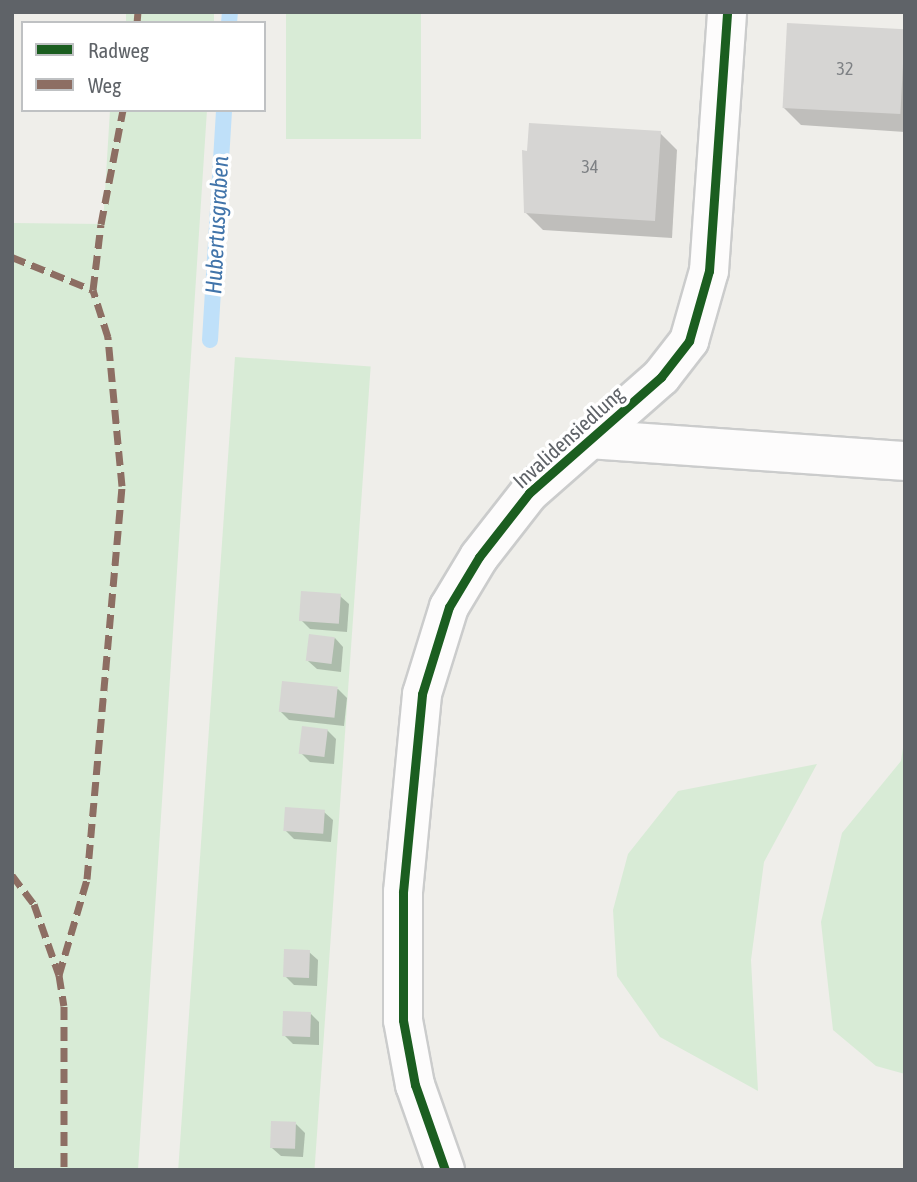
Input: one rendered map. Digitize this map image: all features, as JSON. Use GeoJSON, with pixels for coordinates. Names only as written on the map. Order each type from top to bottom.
{"type":"FeatureCollection","features":[{"type":"Feature","properties":{"kind":"street","name":"Invalidensiedlung"},"geometry":{"type":"LineString","coordinates":[[445,1170],[415,1085],[403,1020],[403,892],[422,694],[449,607],[480,557],[529,493],[661,377],[690,341],[709,271],[727,12]]}},
{"type":"Feature","properties":{"kind":"street"},"geometry":{"type":"LineString","coordinates":[[590,439],[905,461]]}},
{"type":"Feature","properties":{"kind":"green space"},"geometry":{"type":"Polygon","coordinates":[[[126,12],[214,12],[214,21],[126,21],[126,12]]]}},
{"type":"Feature","properties":{"kind":"green space"},"geometry":{"type":"Polygon","coordinates":[[[286,12],[421,12],[421,139],[286,139],[286,12]]]}},
{"type":"Feature","properties":{"kind":"green space"},"geometry":{"type":"Polygon","coordinates":[[[110,112],[207,112],[138,1170],[12,1170],[12,223],[103,224],[110,112]]]}},
{"type":"Feature","properties":{"kind":"green space"},"geometry":{"type":"Polygon","coordinates":[[[235,357],[371,366],[314,1170],[178,1170],[235,357]]]}},
{"type":"Feature","properties":{"kind":"green space"},"geometry":{"type":"Polygon","coordinates":[[[905,735],[905,1074],[876,1066],[833,1030],[821,922],[842,833],[901,761],[905,735]]]}},
{"type":"Feature","properties":{"kind":"green space"},"geometry":{"type":"Polygon","coordinates":[[[817,764],[764,862],[751,960],[758,1091],[660,1037],[617,976],[613,910],[628,854],[678,791],[817,764]]]}},
{"type":"Feature","properties":{"kind":"building"},"geometry":{"type":"Polygon","coordinates":[[[787,23],[905,29],[900,114],[783,108],[787,23]]]}},
{"type":"Feature","properties":{"kind":"building"},"geometry":{"type":"Polygon","coordinates":[[[529,123],[661,131],[655,221],[524,213],[522,150],[527,151],[529,123]]]}},
{"type":"Feature","properties":{"kind":"building"},"geometry":{"type":"Polygon","coordinates":[[[301,591],[341,594],[339,624],[299,621],[301,591]]]}},
{"type":"Feature","properties":{"kind":"building"},"geometry":{"type":"Polygon","coordinates":[[[309,634],[335,637],[332,664],[306,661],[309,634]]]}},
{"type":"Feature","properties":{"kind":"building"},"geometry":{"type":"Polygon","coordinates":[[[282,681],[338,687],[334,718],[279,712],[282,681]]]}},
{"type":"Feature","properties":{"kind":"building"},"geometry":{"type":"Polygon","coordinates":[[[302,726],[328,729],[324,757],[299,754],[302,726]]]}},
{"type":"Feature","properties":{"kind":"building"},"geometry":{"type":"Polygon","coordinates":[[[285,807],[325,810],[323,834],[283,831],[285,807]]]}},
{"type":"Feature","properties":{"kind":"building"},"geometry":{"type":"Polygon","coordinates":[[[284,949],[310,950],[309,978],[283,977],[284,949]]]}},
{"type":"Feature","properties":{"kind":"building"},"geometry":{"type":"Polygon","coordinates":[[[283,1011],[311,1012],[310,1037],[282,1036],[283,1011]]]}},
{"type":"Feature","properties":{"kind":"building"},"geometry":{"type":"Polygon","coordinates":[[[271,1121],[296,1122],[295,1149],[270,1148],[271,1121]]]}},
{"type":"Feature","properties":{"kind":"waterway","name":"Hubertusgraben"},"geometry":{"type":"LineString","coordinates":[[229,21],[230,12]]}},
{"type":"Feature","properties":{"kind":"waterway","name":"Hubertusgraben"},"geometry":{"type":"LineString","coordinates":[[210,340],[224,112]]}},
{"type":"Feature","properties":{"kind":"marked path"},"geometry":{"type":"LineString","coordinates":[[137,21],[138,12]]}},
{"type":"Feature","properties":{"kind":"marked path"},"geometry":{"type":"LineString","coordinates":[[59,975],[87,879],[122,486],[108,337],[93,290],[101,224],[123,112]]}},
{"type":"Feature","properties":{"kind":"marked path"},"geometry":{"type":"LineString","coordinates":[[12,257],[93,290]]}},
{"type":"Feature","properties":{"kind":"marked path"},"geometry":{"type":"LineString","coordinates":[[12,875],[34,904],[59,975],[64,1006],[64,1170]]}},
{"type":"Feature","properties":{"kind":"cycle path"},"geometry":{"type":"LineString","coordinates":[[445,1170],[415,1085],[403,1020],[403,892],[422,694],[449,607],[479,557],[529,493],[661,377],[689,341],[709,271],[727,12]]}}]}
